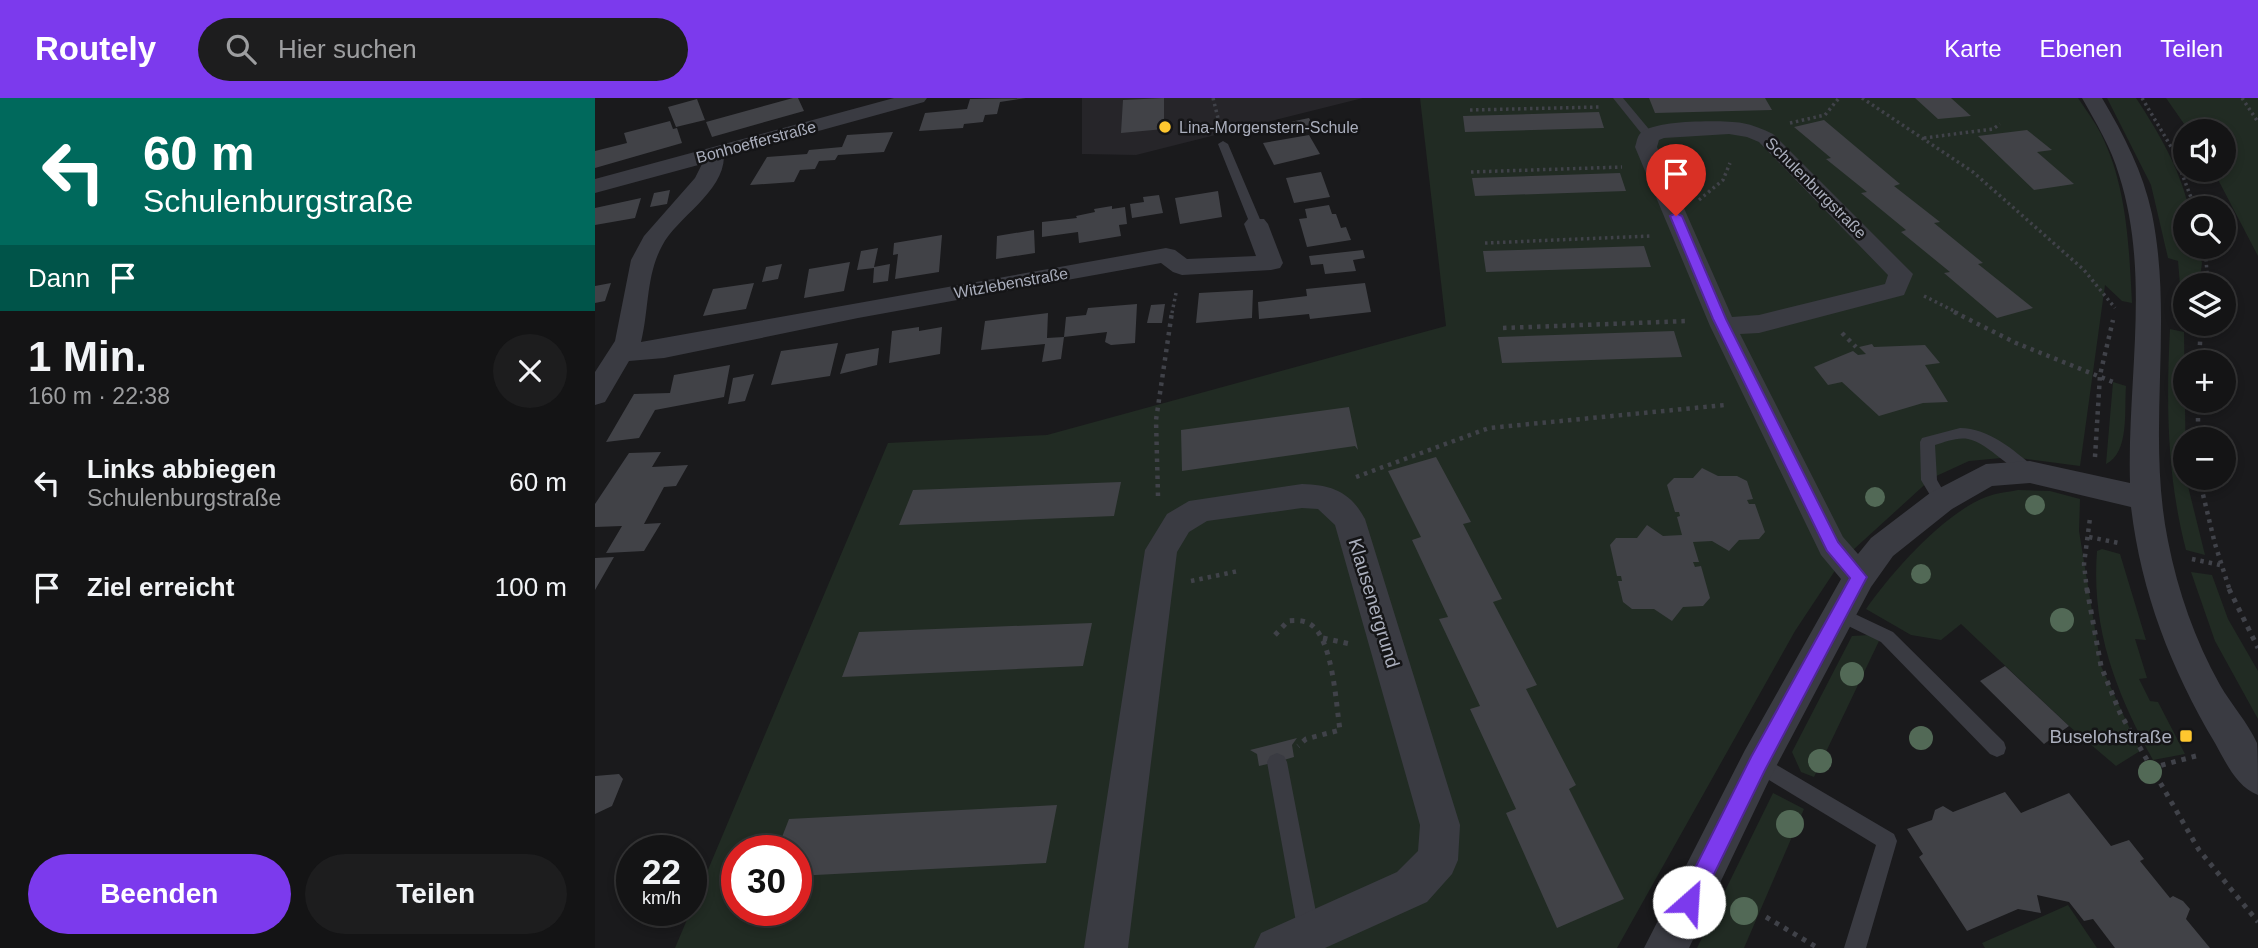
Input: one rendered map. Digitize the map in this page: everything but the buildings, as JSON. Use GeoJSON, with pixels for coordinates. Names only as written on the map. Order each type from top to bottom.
{"type":"FeatureCollection","features":[{"type":"Feature","properties":{"kind":"street","name":"Bonhoefferstraße"},"geometry":{"type":"LineString","coordinates":[[595,186],[917,98]]}},
{"type":"Feature","properties":{"kind":"street"},"geometry":{"type":"LineString","coordinates":[[2092,98],[2118,141],[2135,187],[2148,249],[2150,325],[2146,498],[2152,551],[2177,637],[2224,727],[2258,777]]}},
{"type":"Feature","properties":{"kind":"street","name":"Schulenburgstraße"},"geometry":{"type":"LineString","coordinates":[[1649,136],[1661,132],[1742,129],[1760,134],[1891,262],[1901,274],[1900,281]]}},
{"type":"Feature","properties":{"kind":"street"},"geometry":{"type":"LineString","coordinates":[[1649,136],[1646,147],[1722,323],[1759,401],[1832,546],[1859,577]]}},
{"type":"Feature","properties":{"kind":"street"},"geometry":{"type":"LineString","coordinates":[[595,395],[623,354],[628,341],[643,260],[652,241],[705,180],[714,160],[712,154]]}},
{"type":"Feature","properties":{"kind":"street","name":"Witzlebenstraße"},"geometry":{"type":"LineString","coordinates":[[623,354],[664,349],[871,308],[1165,255],[1182,267],[1271,262],[1256,224]]}},
{"type":"Feature","properties":{"kind":"street"},"geometry":{"type":"LineString","coordinates":[[1722,323],[1759,324],[1882,293],[1895,289],[1900,281]]}},
{"type":"Feature","properties":{"kind":"street"},"geometry":{"type":"LineString","coordinates":[[1666,948],[1758,764],[1859,577],[1882,547],[1941,501],[1986,475],[2030,472],[2146,498]]}},
{"type":"Feature","properties":{"kind":"street"},"geometry":{"type":"LineString","coordinates":[[1106,948],[1161,550],[1178,523],[1200,510],[1302,496],[1326,498]]}},
{"type":"Feature","properties":{"kind":"street","name":"Klausenergrund"},"geometry":{"type":"LineString","coordinates":[[1276,948],[1412,887],[1438,860],[1440,825],[1349,519],[1326,498]]}},
{"type":"Feature","properties":{"kind":"lane"},"geometry":{"type":"LineString","coordinates":[[1621,102],[1649,136]]}},
{"type":"Feature","properties":{"kind":"lane","name":"Witzlebenstraße"},"geometry":{"type":"LineString","coordinates":[[1223,144],[1256,224]]}},
{"type":"Feature","properties":{"kind":"lane"},"geometry":{"type":"LineString","coordinates":[[1941,501],[1929,480],[1927,442],[1964,433],[1976,436],[2012,457],[2030,472]]}},
{"type":"Feature","properties":{"kind":"lane"},"geometry":{"type":"LineString","coordinates":[[1840,614],[1887,637],[1997,748]]}},
{"type":"Feature","properties":{"kind":"lane"},"geometry":{"type":"LineString","coordinates":[[1277,762],[1309,933]]}},
{"type":"Feature","properties":{"kind":"lane"},"geometry":{"type":"LineString","coordinates":[[1758,764],[1887,841],[1854,948]]}},
{"type":"Feature","properties":{"kind":"path"},"geometry":{"type":"LineString","coordinates":[[1760,134],[1772,127],[1825,115],[1839,98]]}},
{"type":"Feature","properties":{"kind":"path"},"geometry":{"type":"LineString","coordinates":[[1862,98],[1973,172],[2043,237],[2084,270],[2116,309],[2100,375],[2093,485],[2084,564],[2101,666],[2120,713],[2199,850],[2258,922]]}},
{"type":"Feature","properties":{"kind":"path"},"geometry":{"type":"LineString","coordinates":[[2142,98],[2154,113],[2181,167],[2191,196]]}},
{"type":"Feature","properties":{"kind":"path"},"geometry":{"type":"LineString","coordinates":[[2242,98],[2258,122]]}},
{"type":"Feature","properties":{"kind":"path"},"geometry":{"type":"LineString","coordinates":[[1470,110],[1621,102]]}},
{"type":"Feature","properties":{"kind":"path"},"geometry":{"type":"LineString","coordinates":[[1924,138],[1993,130],[2000,124]]}},
{"type":"Feature","properties":{"kind":"path"},"geometry":{"type":"LineString","coordinates":[[1485,243],[1680,226],[1685,213],[1723,180],[1730,163]]}},
{"type":"Feature","properties":{"kind":"path"},"geometry":{"type":"LineString","coordinates":[[1471,172],[1654,166]]}},
{"type":"Feature","properties":{"kind":"path"},"geometry":{"type":"LineString","coordinates":[[1178,523],[1161,517],[1156,481],[1156,438],[1161,374],[1182,267]]}},
{"type":"Feature","properties":{"kind":"path"},"geometry":{"type":"LineString","coordinates":[[1900,281],[1945,309],[2016,343],[2113,382]]}},
{"type":"Feature","properties":{"kind":"path"},"geometry":{"type":"LineString","coordinates":[[1503,328],[1722,323]]}},
{"type":"Feature","properties":{"kind":"path"},"geometry":{"type":"LineString","coordinates":[[1326,498],[1340,485],[1357,477],[1476,431],[1759,401]]}},
{"type":"Feature","properties":{"kind":"path"},"geometry":{"type":"LineString","coordinates":[[2202,490],[2214,550],[2243,623],[2258,648]]}},
{"type":"Feature","properties":{"kind":"path"},"geometry":{"type":"LineString","coordinates":[[1202,579],[1238,571]]}},
{"type":"Feature","properties":{"kind":"path"},"geometry":{"type":"LineString","coordinates":[[1275,635],[1288,621],[1304,621],[1313,625],[1323,638],[1341,730],[1306,739]]}},
{"type":"Feature","properties":{"kind":"path"},"geometry":{"type":"LineString","coordinates":[[2151,768],[2196,756],[2190,746]]}},
{"type":"Feature","properties":{"kind":"path"},"geometry":{"type":"LineString","coordinates":[[1766,917],[1818,948]]}},
{"type":"Feature","properties":{"kind":"shaded area","name":"Lina-Morgenstern-Schule"},"geometry":{"type":"Polygon","coordinates":[[[1082,98],[1363,98],[1136,155],[1082,154],[1082,98]]]}},
{"type":"Feature","properties":{"kind":"shaded area"},"geometry":{"type":"Polygon","coordinates":[[[1420,98],[2078,98],[2101,134],[2110,154],[2121,195],[2128,238],[2132,303],[2122,301],[2105,285],[2080,466],[2012,457],[1969,461],[1932,478],[1842,560],[1795,631],[1617,948],[675,948],[684,926],[707,926],[707,872],[721,839],[721,926],[812,926],[812,835],[723,835],[888,443],[1047,435],[1446,326],[1420,98]]]}},
{"type":"Feature","properties":{"kind":"shaded area"},"geometry":{"type":"Polygon","coordinates":[[[2107,98],[2136,98],[2160,137],[2173,162],[2173,182],[2181,182],[2185,196],[2173,196],[2173,259],[2201,259],[2201,273],[2179,273],[2178,261],[2168,258],[2151,185],[2107,98]]]}},
{"type":"Feature","properties":{"kind":"shaded area"},"geometry":{"type":"Polygon","coordinates":[[[2166,98],[2258,98],[2258,256],[2236,214],[2236,196],[2227,196],[2219,182],[2236,182],[2236,119],[2181,119],[2166,98]]]}},
{"type":"Feature","properties":{"kind":"shaded area"},"geometry":{"type":"Polygon","coordinates":[[[2170,329],[2173,330],[2173,336],[2184,336],[2184,350],[2173,350],[2173,413],[2185,413],[2185,427],[2173,427],[2173,477],[2169,441],[2170,329]]]}},
{"type":"Feature","properties":{"kind":"shaded area"},"geometry":{"type":"Polygon","coordinates":[[[2113,382],[2126,386],[2124,430],[2119,450],[2106,464],[2113,382]]]}},
{"type":"Feature","properties":{"kind":"shaded area"},"geometry":{"type":"Polygon","coordinates":[[[2018,490],[2050,491],[2080,499],[2079,531],[2101,666],[2140,751],[2116,766],[2069,726],[1961,624],[1941,640],[1911,635],[1866,609],[1904,562],[1953,516],[1986,497],[2018,490]]]}},
{"type":"Feature","properties":{"kind":"shaded area"},"geometry":{"type":"Polygon","coordinates":[[[2174,490],[2189,490],[2205,555],[2186,550],[2174,490]]]}},
{"type":"Feature","properties":{"kind":"shaded area"},"geometry":{"type":"Polygon","coordinates":[[[2102,549],[2120,554],[2146,640],[2135,639],[2147,678],[2139,679],[2150,701],[2158,702],[2185,754],[2153,760],[2117,685],[2102,633],[2098,607],[2097,551],[2102,549]]]}},
{"type":"Feature","properties":{"kind":"shaded area"},"geometry":{"type":"Polygon","coordinates":[[[2191,572],[2212,575],[2228,619],[2258,671],[2258,719],[2215,641],[2191,572]]]}},
{"type":"Feature","properties":{"kind":"shaded area"},"geometry":{"type":"Polygon","coordinates":[[[1870,635],[1879,641],[1814,777],[1801,772],[1792,752],[1852,636],[1870,635]]]}},
{"type":"Feature","properties":{"kind":"shaded area"},"geometry":{"type":"Polygon","coordinates":[[[1773,793],[1804,809],[1744,948],[1697,948],[1773,793]]]}},
{"type":"Feature","properties":{"kind":"shaded area"},"geometry":{"type":"Polygon","coordinates":[[[2068,905],[2097,948],[1985,948],[1982,943],[2068,905]]]}},
{"type":"Feature","properties":{"kind":"place","name":"Lina-Morgenstern-Schule"},"geometry":{"type":"Point","coordinates":[1165,127]}},
{"type":"Feature","properties":{"kind":"place","name":"Buselohstraße"},"geometry":{"type":"Point","coordinates":[2186,736]}},
{"type":"Feature","properties":{"kind":"route"},"geometry":{"type":"LineString","coordinates":[[1676,216],[1720,319],[1832,546],[1859,577],[1758,764],[1689,902]]}}]}
